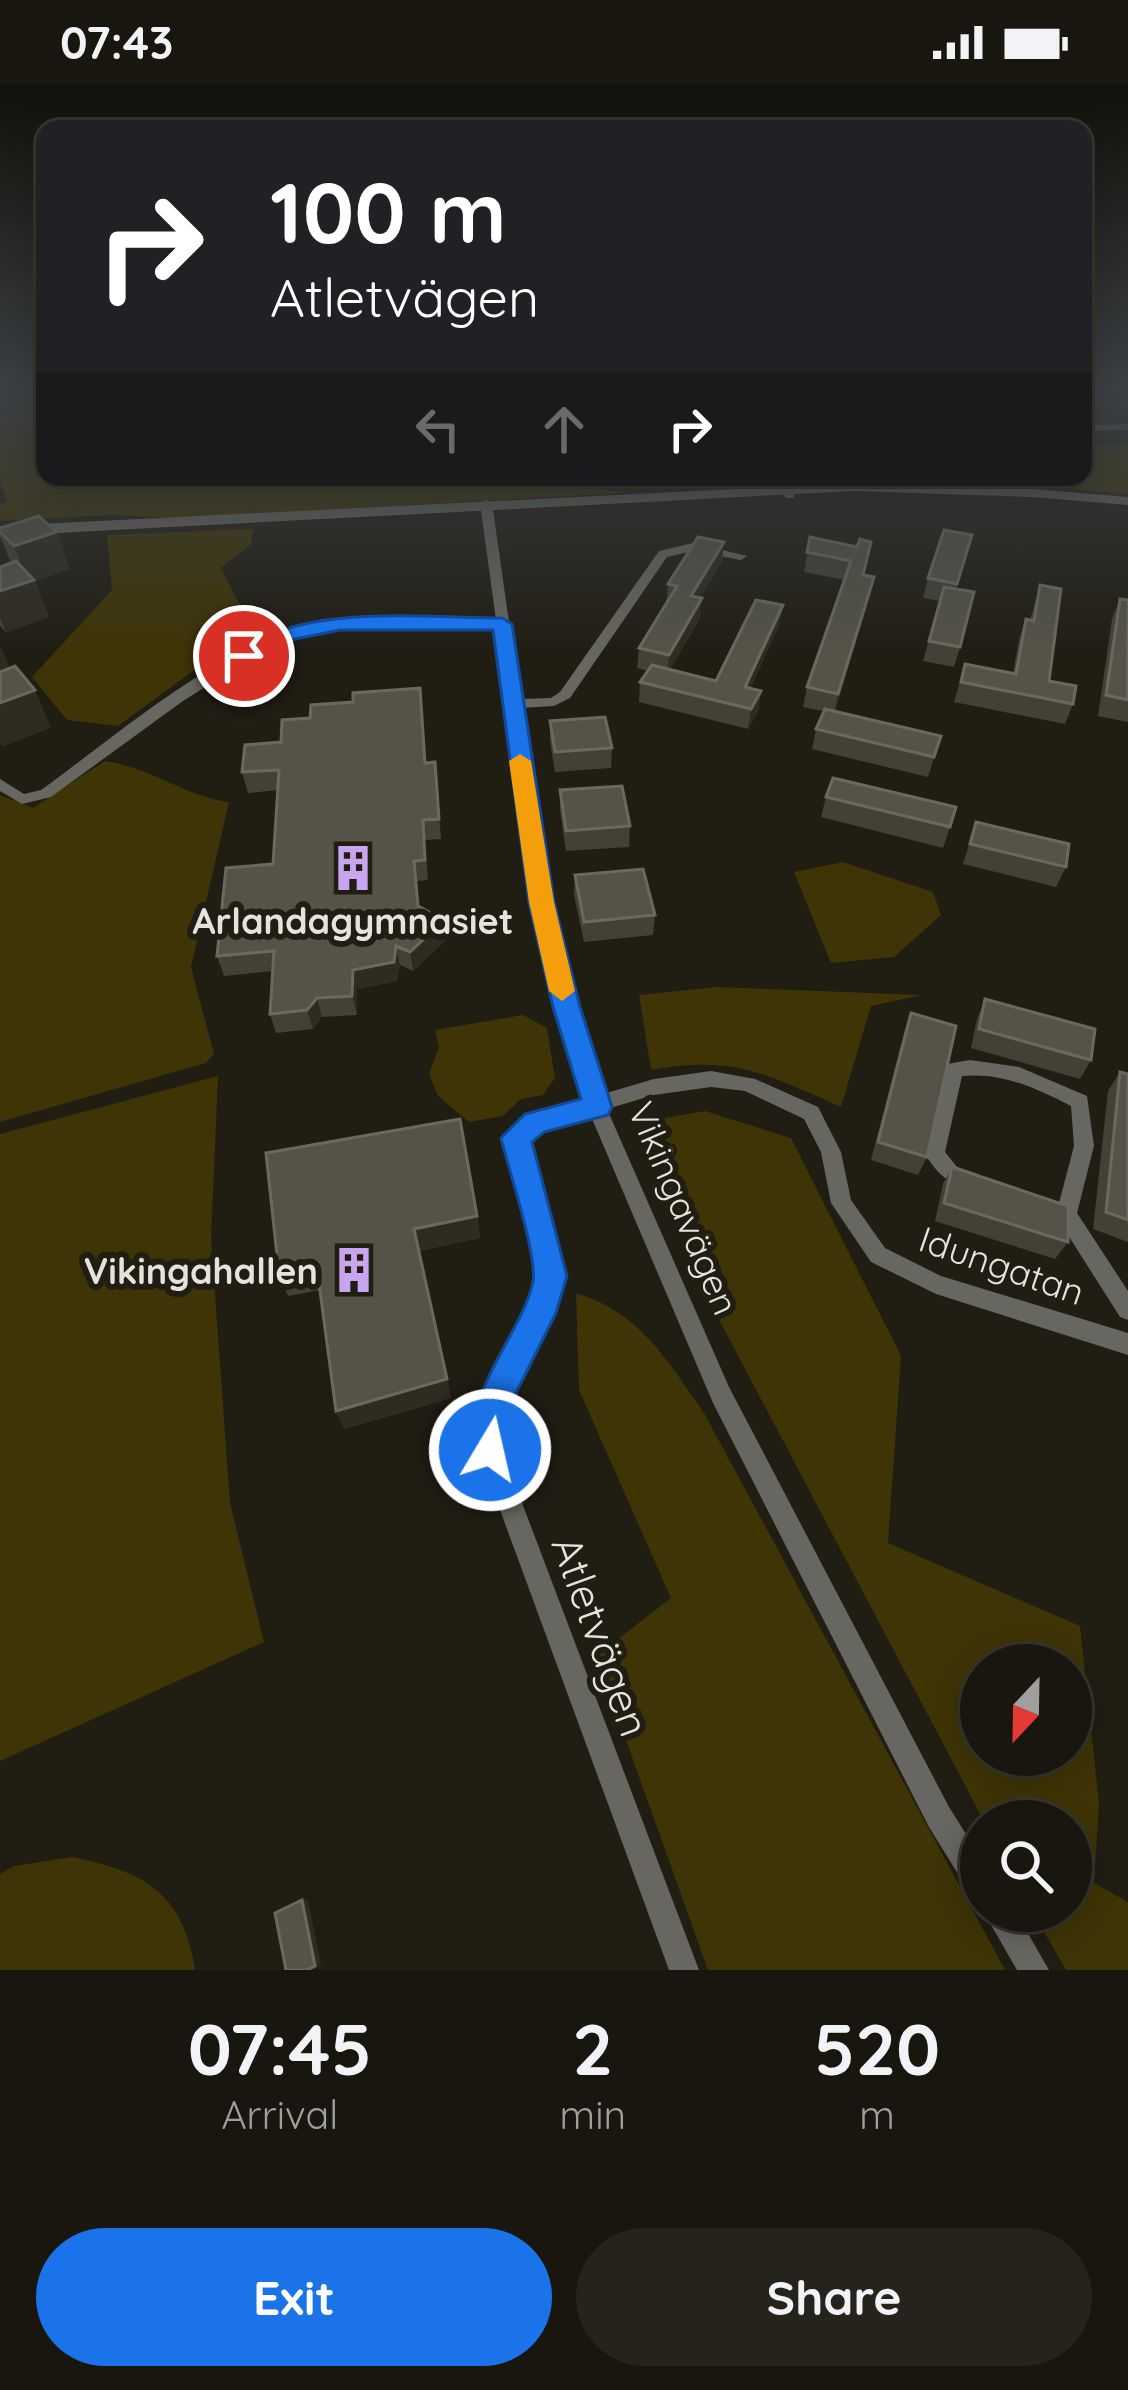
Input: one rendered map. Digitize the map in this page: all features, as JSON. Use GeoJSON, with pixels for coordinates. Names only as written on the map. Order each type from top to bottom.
{"type":"FeatureCollection","features":[{"type":"Feature","properties":{"kind":"street"},"geometry":{"type":"LineString","coordinates":[[0,531],[487,508],[782,488],[1128,504]]}},
{"type":"Feature","properties":{"kind":"street","name":"Vikingavägen"},"geometry":{"type":"LineString","coordinates":[[487,508],[541,902],[597,1107],[722,1395],[960,1851]]}},
{"type":"Feature","properties":{"kind":"street"},"geometry":{"type":"LineString","coordinates":[[511,704],[554,702],[566,695],[663,554],[679,546],[741,556]]}},
{"type":"Feature","properties":{"kind":"street"},"geometry":{"type":"LineString","coordinates":[[0,784],[22,799],[46,794],[244,656],[289,635],[340,624],[502,624]]}},
{"type":"Feature","properties":{"kind":"street"},"geometry":{"type":"LineString","coordinates":[[989,1186],[950,1173],[935,1154],[954,1069],[980,1064],[1043,1083],[1079,1102],[1084,1146],[1066,1214]]}},
{"type":"Feature","properties":{"kind":"street","name":"Idungatan"},"geometry":{"type":"LineString","coordinates":[[597,1107],[682,1080],[748,1084],[811,1113],[831,1152],[841,1203],[878,1255],[936,1284],[1128,1344]]}},
{"type":"Feature","properties":{"kind":"street","name":"Atletvägen"},"geometry":{"type":"LineString","coordinates":[[597,1107],[535,1123],[516,1138],[550,1276],[539,1313],[498,1393],[490,1450],[684,1970]]}},
{"type":"Feature","properties":{"kind":"street"},"geometry":{"type":"LineString","coordinates":[[1027,1200],[1066,1214],[1128,1309]]}},
{"type":"Feature","properties":{"kind":"street"},"geometry":{"type":"LineString","coordinates":[[1011,1932],[1034,1970]]}},
{"type":"Feature","properties":{"kind":"shaded area"},"geometry":{"type":"Polygon","coordinates":[[[36,479],[36,486],[590,486],[623,493],[178,518],[113,515],[0,521],[0,504],[7,502],[0,481],[36,479]]]}},
{"type":"Feature","properties":{"kind":"shaded area"},"geometry":{"type":"Polygon","coordinates":[[[1092,479],[1128,479],[1128,494],[1031,486],[1092,486],[1092,479]]]}},
{"type":"Feature","properties":{"kind":"shaded area"},"geometry":{"type":"Polygon","coordinates":[[[253,529],[251,544],[221,568],[243,611],[227,646],[118,726],[67,720],[32,677],[112,590],[107,535],[253,529]]]}},
{"type":"Feature","properties":{"kind":"shaded area"},"geometry":{"type":"Polygon","coordinates":[[[105,761],[229,802],[191,967],[214,1054],[206,1063],[0,1122],[0,795],[33,808],[105,761]]]}},
{"type":"Feature","properties":{"kind":"shaded area"},"geometry":{"type":"Polygon","coordinates":[[[843,862],[933,892],[941,915],[894,957],[831,963],[794,872],[843,862]]]}},
{"type":"Feature","properties":{"kind":"shaded area"},"geometry":{"type":"Polygon","coordinates":[[[717,987],[922,995],[871,1006],[841,1107],[749,1070],[705,1065],[651,1070],[639,995],[717,987]]]}},
{"type":"Feature","properties":{"kind":"shaded area"},"geometry":{"type":"Polygon","coordinates":[[[523,1015],[547,1028],[555,1078],[543,1095],[521,1099],[503,1116],[469,1122],[438,1096],[429,1074],[439,1047],[435,1030],[523,1015]]]}},
{"type":"Feature","properties":{"kind":"shaded area"},"geometry":{"type":"Polygon","coordinates":[[[218,1076],[211,1239],[230,1503],[264,1642],[0,1761],[0,1134],[218,1076]]]}},
{"type":"Feature","properties":{"kind":"shaded area"},"geometry":{"type":"Polygon","coordinates":[[[705,1111],[791,1138],[901,1356],[888,1543],[1080,1626],[1082,1644],[960,1644],[960,1776],[706,1295],[636,1123],[705,1111]]]}},
{"type":"Feature","properties":{"kind":"shaded area"},"geometry":{"type":"Polygon","coordinates":[[[576,1293],[618,1312],[635,1326],[665,1357],[704,1413],[960,1887],[960,1932],[984,1932],[1005,1970],[708,1970],[596,1656],[671,1598],[579,1390],[576,1293]]]}},
{"type":"Feature","properties":{"kind":"shaded area"},"geometry":{"type":"Polygon","coordinates":[[[1092,1738],[1099,1803],[1094,1883],[1128,1902],[1128,1970],[1066,1970],[1044,1932],[1092,1932],[1092,1800],[973,1800],[960,1776],[1092,1776],[1092,1738]]]}},
{"type":"Feature","properties":{"kind":"shaded area"},"geometry":{"type":"Polygon","coordinates":[[[73,1857],[121,1870],[156,1890],[181,1922],[195,1970],[0,1970],[0,1874],[14,1866],[73,1857]]]}},
{"type":"Feature","properties":{"kind":"building"},"geometry":{"type":"Polygon","coordinates":[[[39,516],[56,532],[14,546],[0,532],[0,528],[39,516]]]}},
{"type":"Feature","properties":{"kind":"building"},"geometry":{"type":"Polygon","coordinates":[[[944,530],[972,535],[957,584],[928,578],[944,530]]]}},
{"type":"Feature","properties":{"kind":"building"},"geometry":{"type":"Polygon","coordinates":[[[698,537],[724,542],[691,596],[702,598],[669,655],[639,648],[677,586],[668,584],[698,537]]]}},
{"type":"Feature","properties":{"kind":"building"},"geometry":{"type":"Polygon","coordinates":[[[810,537],[857,547],[860,539],[871,542],[863,575],[874,577],[838,694],[807,687],[851,561],[807,552],[810,537]]]}},
{"type":"Feature","properties":{"kind":"building"},"geometry":{"type":"Polygon","coordinates":[[[16,561],[34,580],[0,591],[0,567],[16,561]]]}},
{"type":"Feature","properties":{"kind":"building"},"geometry":{"type":"Polygon","coordinates":[[[1040,585],[1061,589],[1049,681],[1076,686],[1073,704],[961,682],[965,664],[1016,674],[1026,619],[1034,621],[1040,585]]]}},
{"type":"Feature","properties":{"kind":"building"},"geometry":{"type":"Polygon","coordinates":[[[944,587],[974,592],[960,647],[929,641],[944,587]]]}},
{"type":"Feature","properties":{"kind":"building"},"geometry":{"type":"Polygon","coordinates":[[[1120,599],[1128,600],[1128,700],[1106,695],[1120,599]]]}},
{"type":"Feature","properties":{"kind":"building"},"geometry":{"type":"Polygon","coordinates":[[[756,600],[783,605],[745,687],[761,691],[751,709],[640,682],[652,665],[716,681],[756,600]]]}},
{"type":"Feature","properties":{"kind":"building"},"geometry":{"type":"Polygon","coordinates":[[[15,666],[35,690],[0,703],[0,672],[15,666]]]}},
{"type":"Feature","properties":{"kind":"building","name":"Arlandagymnasiet"},"geometry":{"type":"Polygon","coordinates":[[[420,688],[425,763],[435,762],[439,819],[423,820],[425,860],[414,861],[418,906],[444,920],[410,952],[396,946],[394,962],[353,970],[352,996],[317,998],[307,1010],[270,1014],[274,951],[217,956],[226,868],[273,864],[279,770],[242,772],[245,745],[281,742],[282,720],[310,718],[311,705],[353,702],[353,693],[420,688]]]}},
{"type":"Feature","properties":{"kind":"building"},"geometry":{"type":"Polygon","coordinates":[[[825,709],[941,736],[934,757],[816,729],[825,709]]]}},
{"type":"Feature","properties":{"kind":"building"},"geometry":{"type":"Polygon","coordinates":[[[605,717],[612,748],[555,752],[550,721],[605,717]]]}},
{"type":"Feature","properties":{"kind":"building"},"geometry":{"type":"Polygon","coordinates":[[[833,778],[956,807],[950,827],[826,797],[833,778]]]}},
{"type":"Feature","properties":{"kind":"building"},"geometry":{"type":"Polygon","coordinates":[[[622,786],[630,826],[566,831],[560,790],[622,786]]]}},
{"type":"Feature","properties":{"kind":"building"},"geometry":{"type":"Polygon","coordinates":[[[976,822],[1069,844],[1066,867],[970,844],[976,822]]]}},
{"type":"Feature","properties":{"kind":"building"},"geometry":{"type":"Polygon","coordinates":[[[643,869],[655,915],[584,922],[575,875],[643,869]]]}},
{"type":"Feature","properties":{"kind":"building"},"geometry":{"type":"Polygon","coordinates":[[[985,999],[1095,1029],[1091,1060],[979,1029],[985,999]]]}},
{"type":"Feature","properties":{"kind":"building"},"geometry":{"type":"Polygon","coordinates":[[[911,1013],[956,1026],[927,1157],[878,1142],[911,1013]]]}},
{"type":"Feature","properties":{"kind":"building"},"geometry":{"type":"Polygon","coordinates":[[[1120,1072],[1128,1074],[1128,1220],[1106,1212],[1120,1072]]]}},
{"type":"Feature","properties":{"kind":"building","name":"Vikingahallen"},"geometry":{"type":"Polygon","coordinates":[[[460,1119],[477,1216],[414,1229],[447,1379],[336,1411],[317,1268],[279,1274],[266,1153],[460,1119]]]}},
{"type":"Feature","properties":{"kind":"building"},"geometry":{"type":"Polygon","coordinates":[[[952,1167],[1068,1206],[1068,1242],[944,1203],[952,1167]]]}},
{"type":"Feature","properties":{"kind":"building"},"geometry":{"type":"Polygon","coordinates":[[[302,1900],[315,1966],[286,1970],[275,1913],[302,1900]]]}},
{"type":"Feature","properties":{"kind":"slow traffic"},"geometry":{"type":"LineString","coordinates":[[520,761],[541,902],[562,991]]}},
{"type":"Feature","properties":{"kind":"place","name":"Arlandagymnasiet"},"geometry":{"type":"Point","coordinates":[353,868]}},
{"type":"Feature","properties":{"kind":"place","name":"Vikingahallen"},"geometry":{"type":"Point","coordinates":[354,1270]}},
{"type":"Feature","properties":{"kind":"route"},"geometry":{"type":"LineString","coordinates":[[244,656],[289,635],[340,624],[502,624],[541,902],[597,1107],[535,1123],[516,1138],[550,1276],[539,1313],[498,1393],[490,1450]]}}]}
